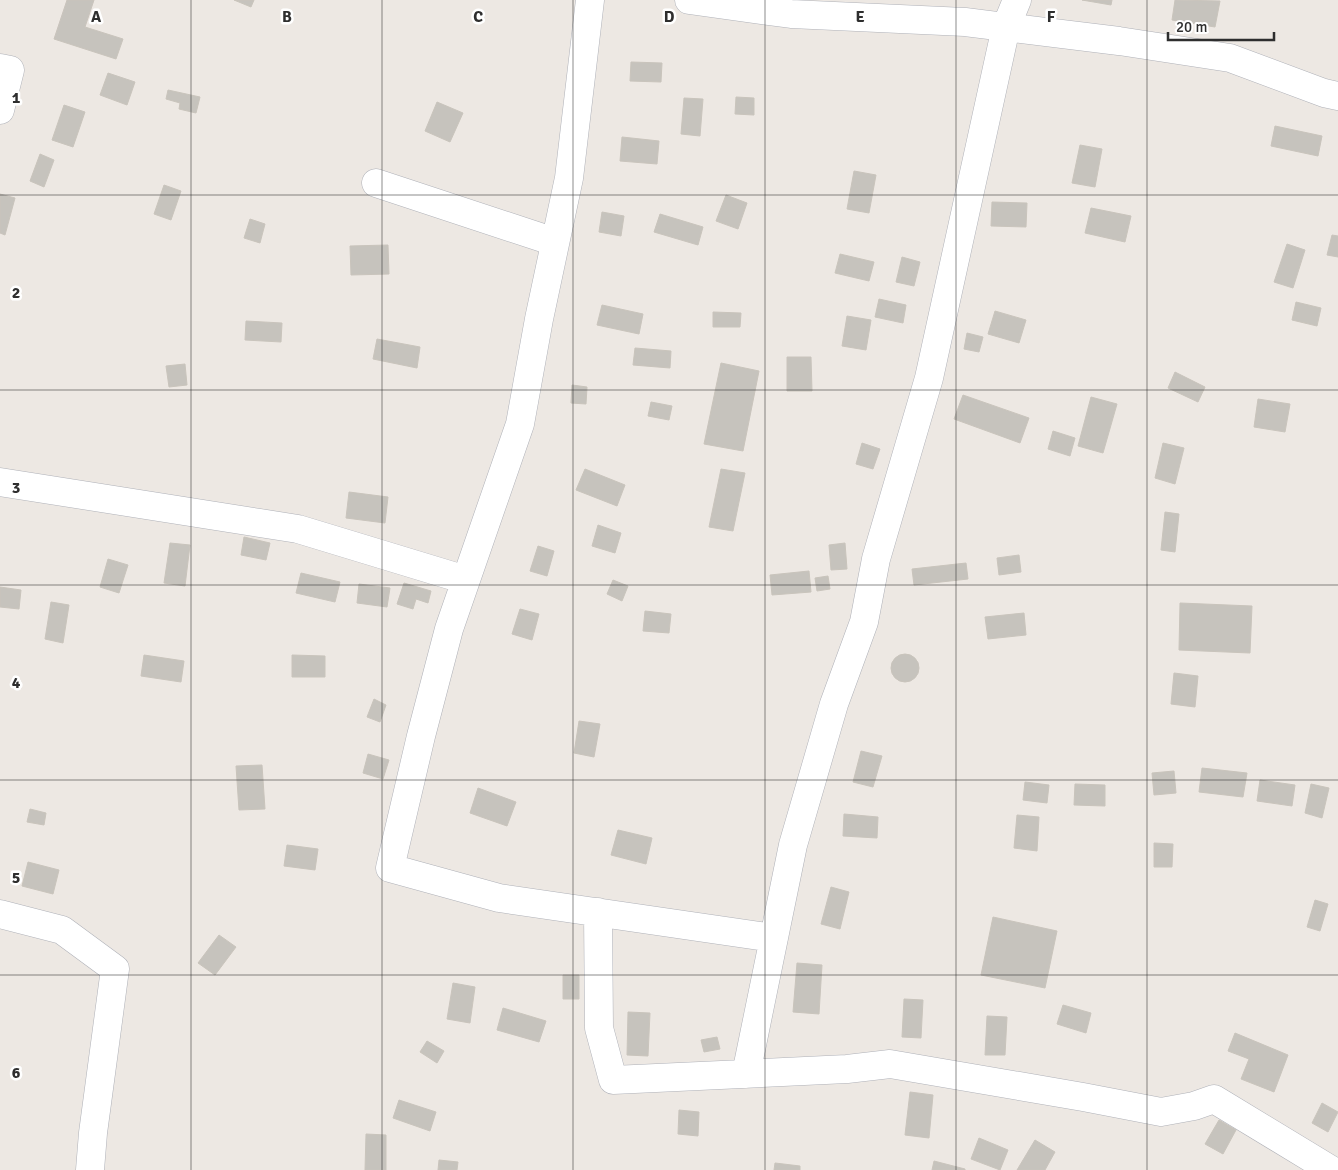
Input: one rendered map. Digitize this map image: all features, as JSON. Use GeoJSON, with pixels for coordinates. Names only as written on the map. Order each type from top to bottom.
{"type":"FeatureCollection","features":[{"type":"Feature","properties":{"kind":"street"},"geometry":{"type":"LineString","coordinates":[[590,0],[569,178],[520,424],[449,629],[421,736],[390,868],[499,898],[774,938]]}},
{"type":"Feature","properties":{"kind":"street"},"geometry":{"type":"LineString","coordinates":[[689,0],[791,14],[966,22],[1119,40],[1230,58],[1324,93],[1338,96]]}},
{"type":"Feature","properties":{"kind":"street"},"geometry":{"type":"LineString","coordinates":[[746,1074],[793,844],[834,704],[864,622],[876,559],[929,378],[1006,27],[1017,0]]}},
{"type":"Feature","properties":{"kind":"street"},"geometry":{"type":"LineString","coordinates":[[0,68],[10,70],[0,110]]}},
{"type":"Feature","properties":{"kind":"street"},"geometry":{"type":"LineString","coordinates":[[376,183],[555,242]]}},
{"type":"Feature","properties":{"kind":"street"},"geometry":{"type":"LineString","coordinates":[[0,482],[298,529],[466,580]]}},
{"type":"Feature","properties":{"kind":"street"},"geometry":{"type":"LineString","coordinates":[[598,912],[598,1028],[614,1080],[848,1069],[890,1064],[1161,1112],[1194,1106],[1214,1099],[1325,1168]]}},
{"type":"Feature","properties":{"kind":"street"},"geometry":{"type":"LineString","coordinates":[[0,914],[62,930],[116,969],[92,1132],[90,1170]]}},
{"type":"Feature","properties":{"kind":"building"},"geometry":{"type":"Polygon","coordinates":[[[67,0],[94,0],[85,27],[123,39],[116,59],[54,39],[67,0]]]}},
{"type":"Feature","properties":{"kind":"building"},"geometry":{"type":"Polygon","coordinates":[[[234,0],[254,0],[251,7],[234,0]]]}},
{"type":"Feature","properties":{"kind":"building"},"geometry":{"type":"Polygon","coordinates":[[[1082,0],[1112,0],[1111,5],[1082,0]]]}},
{"type":"Feature","properties":{"kind":"building"},"geometry":{"type":"Polygon","coordinates":[[[1175,0],[1220,1],[1215,27],[1172,20],[1175,0]]]}},
{"type":"Feature","properties":{"kind":"building"},"geometry":{"type":"Polygon","coordinates":[[[631,62],[662,63],[661,82],[630,81],[631,62]]]}},
{"type":"Feature","properties":{"kind":"building"},"geometry":{"type":"Polygon","coordinates":[[[108,73],[135,82],[127,105],[100,95],[108,73]]]}},
{"type":"Feature","properties":{"kind":"building"},"geometry":{"type":"Polygon","coordinates":[[[168,90],[200,97],[196,113],[179,109],[180,103],[166,99],[168,90]]]}},
{"type":"Feature","properties":{"kind":"building"},"geometry":{"type":"Polygon","coordinates":[[[736,97],[754,98],[754,115],[735,114],[736,97]]]}},
{"type":"Feature","properties":{"kind":"building"},"geometry":{"type":"Polygon","coordinates":[[[684,98],[703,99],[700,136],[681,134],[684,98]]]}},
{"type":"Feature","properties":{"kind":"building"},"geometry":{"type":"Polygon","coordinates":[[[437,102],[463,113],[450,142],[425,131],[437,102]]]}},
{"type":"Feature","properties":{"kind":"building"},"geometry":{"type":"Polygon","coordinates":[[[64,105],[85,112],[73,147],[52,140],[64,105]]]}},
{"type":"Feature","properties":{"kind":"building"},"geometry":{"type":"Polygon","coordinates":[[[1275,126],[1322,136],[1318,156],[1271,146],[1275,126]]]}},
{"type":"Feature","properties":{"kind":"building"},"geometry":{"type":"Polygon","coordinates":[[[622,137],[659,141],[657,164],[620,161],[622,137]]]}},
{"type":"Feature","properties":{"kind":"building"},"geometry":{"type":"Polygon","coordinates":[[[1080,145],[1102,149],[1095,187],[1072,183],[1080,145]]]}},
{"type":"Feature","properties":{"kind":"building"},"geometry":{"type":"Polygon","coordinates":[[[40,154],[54,160],[44,187],[30,181],[40,154]]]}},
{"type":"Feature","properties":{"kind":"building"},"geometry":{"type":"Polygon","coordinates":[[[854,171],[876,175],[869,213],[847,209],[854,171]]]}},
{"type":"Feature","properties":{"kind":"building"},"geometry":{"type":"Polygon","coordinates":[[[164,185],[181,191],[171,220],[154,214],[164,185]]]}},
{"type":"Feature","properties":{"kind":"building"},"geometry":{"type":"Polygon","coordinates":[[[0,194],[15,198],[5,235],[0,233],[0,194]]]}},
{"type":"Feature","properties":{"kind":"building"},"geometry":{"type":"Polygon","coordinates":[[[726,195],[747,203],[738,229],[716,221],[726,195]]]}},
{"type":"Feature","properties":{"kind":"building"},"geometry":{"type":"Polygon","coordinates":[[[992,202],[1027,203],[1026,227],[991,226],[992,202]]]}},
{"type":"Feature","properties":{"kind":"building"},"geometry":{"type":"Polygon","coordinates":[[[1091,208],[1131,216],[1125,242],[1085,233],[1091,208]]]}},
{"type":"Feature","properties":{"kind":"building"},"geometry":{"type":"Polygon","coordinates":[[[602,212],[624,216],[621,236],[599,232],[602,212]]]}},
{"type":"Feature","properties":{"kind":"building"},"geometry":{"type":"Polygon","coordinates":[[[660,214],[703,227],[698,245],[654,232],[660,214]]]}},
{"type":"Feature","properties":{"kind":"building"},"geometry":{"type":"Polygon","coordinates":[[[250,219],[265,224],[260,243],[244,238],[250,219]]]}},
{"type":"Feature","properties":{"kind":"building"},"geometry":{"type":"Polygon","coordinates":[[[1332,235],[1338,236],[1338,257],[1327,255],[1332,235]]]}},
{"type":"Feature","properties":{"kind":"building"},"geometry":{"type":"Polygon","coordinates":[[[1287,244],[1305,250],[1293,288],[1274,282],[1287,244]]]}},
{"type":"Feature","properties":{"kind":"building"},"geometry":{"type":"Polygon","coordinates":[[[388,245],[389,274],[351,275],[350,246],[388,245]]]}},
{"type":"Feature","properties":{"kind":"building"},"geometry":{"type":"Polygon","coordinates":[[[840,254],[874,262],[869,281],[835,273],[840,254]]]}},
{"type":"Feature","properties":{"kind":"building"},"geometry":{"type":"Polygon","coordinates":[[[902,257],[920,262],[914,286],[896,282],[902,257]]]}},
{"type":"Feature","properties":{"kind":"building"},"geometry":{"type":"Polygon","coordinates":[[[879,299],[906,305],[903,323],[875,317],[879,299]]]}},
{"type":"Feature","properties":{"kind":"building"},"geometry":{"type":"Polygon","coordinates":[[[1296,302],[1321,308],[1317,326],[1292,320],[1296,302]]]}},
{"type":"Feature","properties":{"kind":"building"},"geometry":{"type":"Polygon","coordinates":[[[602,305],[643,314],[639,334],[597,325],[602,305]]]}},
{"type":"Feature","properties":{"kind":"building"},"geometry":{"type":"Polygon","coordinates":[[[995,311],[1026,320],[1019,343],[988,334],[995,311]]]}},
{"type":"Feature","properties":{"kind":"building"},"geometry":{"type":"Polygon","coordinates":[[[713,312],[741,313],[740,327],[713,327],[713,312]]]}},
{"type":"Feature","properties":{"kind":"building"},"geometry":{"type":"Polygon","coordinates":[[[847,316],[871,320],[866,350],[842,346],[847,316]]]}},
{"type":"Feature","properties":{"kind":"building"},"geometry":{"type":"Polygon","coordinates":[[[246,321],[282,323],[281,342],[245,340],[246,321]]]}},
{"type":"Feature","properties":{"kind":"building"},"geometry":{"type":"Polygon","coordinates":[[[967,333],[983,337],[979,352],[964,349],[967,333]]]}},
{"type":"Feature","properties":{"kind":"building"},"geometry":{"type":"Polygon","coordinates":[[[377,339],[420,347],[417,368],[373,359],[377,339]]]}},
{"type":"Feature","properties":{"kind":"building"},"geometry":{"type":"Polygon","coordinates":[[[635,348],[671,351],[670,368],[633,365],[635,348]]]}},
{"type":"Feature","properties":{"kind":"building"},"geometry":{"type":"Polygon","coordinates":[[[787,357],[811,357],[812,391],[787,391],[787,357]]]}},
{"type":"Feature","properties":{"kind":"building"},"geometry":{"type":"Polygon","coordinates":[[[721,363],[759,371],[743,451],[704,444],[721,363]]]}},
{"type":"Feature","properties":{"kind":"building"},"geometry":{"type":"Polygon","coordinates":[[[185,364],[187,385],[169,387],[166,366],[185,364]]]}},
{"type":"Feature","properties":{"kind":"building"},"geometry":{"type":"Polygon","coordinates":[[[1175,372],[1205,387],[1198,402],[1168,388],[1175,372]]]}},
{"type":"Feature","properties":{"kind":"building"},"geometry":{"type":"Polygon","coordinates":[[[572,385],[587,387],[586,404],[571,403],[572,385]]]}},
{"type":"Feature","properties":{"kind":"building"},"geometry":{"type":"Polygon","coordinates":[[[963,395],[1029,418],[1020,443],[954,419],[963,395]]]}},
{"type":"Feature","properties":{"kind":"building"},"geometry":{"type":"Polygon","coordinates":[[[1091,397],[1117,404],[1103,453],[1078,446],[1091,397]]]}},
{"type":"Feature","properties":{"kind":"building"},"geometry":{"type":"Polygon","coordinates":[[[1258,399],[1290,404],[1285,432],[1254,427],[1258,399]]]}},
{"type":"Feature","properties":{"kind":"building"},"geometry":{"type":"Polygon","coordinates":[[[651,402],[672,406],[669,420],[648,416],[651,402]]]}},
{"type":"Feature","properties":{"kind":"building"},"geometry":{"type":"Polygon","coordinates":[[[1053,431],[1075,438],[1070,456],[1048,449],[1053,431]]]}},
{"type":"Feature","properties":{"kind":"building"},"geometry":{"type":"Polygon","coordinates":[[[862,443],[880,449],[873,469],[856,464],[862,443]]]}},
{"type":"Feature","properties":{"kind":"building"},"geometry":{"type":"Polygon","coordinates":[[[1163,443],[1184,448],[1175,484],[1155,478],[1163,443]]]}},
{"type":"Feature","properties":{"kind":"building"},"geometry":{"type":"Polygon","coordinates":[[[585,469],[625,485],[617,506],[576,490],[585,469]]]}},
{"type":"Feature","properties":{"kind":"building"},"geometry":{"type":"Polygon","coordinates":[[[721,469],[745,473],[733,531],[709,527],[721,469]]]}},
{"type":"Feature","properties":{"kind":"building"},"geometry":{"type":"Polygon","coordinates":[[[349,492],[388,497],[385,523],[346,518],[349,492]]]}},
{"type":"Feature","properties":{"kind":"building"},"geometry":{"type":"Polygon","coordinates":[[[1165,512],[1179,514],[1175,552],[1161,550],[1165,512]]]}},
{"type":"Feature","properties":{"kind":"building"},"geometry":{"type":"Polygon","coordinates":[[[598,525],[621,533],[615,553],[592,546],[598,525]]]}},
{"type":"Feature","properties":{"kind":"building"},"geometry":{"type":"Polygon","coordinates":[[[244,537],[270,543],[266,560],[241,555],[244,537]]]}},
{"type":"Feature","properties":{"kind":"building"},"geometry":{"type":"Polygon","coordinates":[[[170,543],[190,545],[185,586],[164,583],[170,543]]]}},
{"type":"Feature","properties":{"kind":"building"},"geometry":{"type":"Polygon","coordinates":[[[845,543],[847,569],[831,570],[829,545],[845,543]]]}},
{"type":"Feature","properties":{"kind":"building"},"geometry":{"type":"Polygon","coordinates":[[[538,546],[554,551],[547,576],[530,571],[538,546]]]}},
{"type":"Feature","properties":{"kind":"building"},"geometry":{"type":"Polygon","coordinates":[[[1019,555],[1021,572],[999,575],[997,558],[1019,555]]]}},
{"type":"Feature","properties":{"kind":"building"},"geometry":{"type":"Polygon","coordinates":[[[108,559],[128,565],[119,593],[100,587],[108,559]]]}},
{"type":"Feature","properties":{"kind":"building"},"geometry":{"type":"Polygon","coordinates":[[[966,563],[968,579],[914,585],[912,569],[966,563]]]}},
{"type":"Feature","properties":{"kind":"building"},"geometry":{"type":"Polygon","coordinates":[[[809,571],[811,592],[772,595],[770,575],[809,571]]]}},
{"type":"Feature","properties":{"kind":"building"},"geometry":{"type":"Polygon","coordinates":[[[301,573],[340,582],[335,602],[296,593],[301,573]]]}},
{"type":"Feature","properties":{"kind":"building"},"geometry":{"type":"Polygon","coordinates":[[[828,576],[830,589],[817,591],[815,578],[828,576]]]}},
{"type":"Feature","properties":{"kind":"building"},"geometry":{"type":"Polygon","coordinates":[[[613,580],[628,586],[622,601],[607,594],[613,580]]]}},
{"type":"Feature","properties":{"kind":"building"},"geometry":{"type":"Polygon","coordinates":[[[404,583],[431,591],[428,603],[416,599],[413,609],[397,604],[404,583]]]}},
{"type":"Feature","properties":{"kind":"building"},"geometry":{"type":"Polygon","coordinates":[[[359,584],[390,588],[387,607],[357,603],[359,584]]]}},
{"type":"Feature","properties":{"kind":"building"},"geometry":{"type":"Polygon","coordinates":[[[0,587],[21,590],[19,609],[0,607],[0,587]]]}},
{"type":"Feature","properties":{"kind":"building"},"geometry":{"type":"Polygon","coordinates":[[[51,602],[69,605],[63,643],[45,639],[51,602]]]}},
{"type":"Feature","properties":{"kind":"building"},"geometry":{"type":"Polygon","coordinates":[[[1180,603],[1252,606],[1250,653],[1179,650],[1180,603]]]}},
{"type":"Feature","properties":{"kind":"building"},"geometry":{"type":"Polygon","coordinates":[[[520,609],[539,614],[532,640],[512,634],[520,609]]]}},
{"type":"Feature","properties":{"kind":"building"},"geometry":{"type":"Polygon","coordinates":[[[645,611],[671,614],[669,633],[643,631],[645,611]]]}},
{"type":"Feature","properties":{"kind":"building"},"geometry":{"type":"Polygon","coordinates":[[[1024,613],[1026,635],[988,639],[985,617],[1024,613]]]}},
{"type":"Feature","properties":{"kind":"building"},"geometry":{"type":"Polygon","coordinates":[[[905,654],[915,658],[919,668],[915,678],[905,682],[895,678],[891,668],[895,658],[905,654]]]}},
{"type":"Feature","properties":{"kind":"building"},"geometry":{"type":"Polygon","coordinates":[[[144,655],[184,661],[181,682],[141,676],[144,655]]]}},
{"type":"Feature","properties":{"kind":"building"},"geometry":{"type":"Polygon","coordinates":[[[292,655],[325,656],[325,677],[292,677],[292,655]]]}},
{"type":"Feature","properties":{"kind":"building"},"geometry":{"type":"Polygon","coordinates":[[[1174,673],[1198,676],[1195,707],[1171,704],[1174,673]]]}},
{"type":"Feature","properties":{"kind":"building"},"geometry":{"type":"Polygon","coordinates":[[[374,699],[386,705],[380,722],[367,717],[374,699]]]}},
{"type":"Feature","properties":{"kind":"building"},"geometry":{"type":"Polygon","coordinates":[[[579,721],[600,724],[594,757],[574,753],[579,721]]]}},
{"type":"Feature","properties":{"kind":"building"},"geometry":{"type":"Polygon","coordinates":[[[861,751],[882,756],[873,787],[853,782],[861,751]]]}},
{"type":"Feature","properties":{"kind":"building"},"geometry":{"type":"Polygon","coordinates":[[[368,754],[389,760],[383,779],[363,773],[368,754]]]}},
{"type":"Feature","properties":{"kind":"building"},"geometry":{"type":"Polygon","coordinates":[[[262,765],[265,809],[239,810],[236,766],[262,765]]]}},
{"type":"Feature","properties":{"kind":"building"},"geometry":{"type":"Polygon","coordinates":[[[1202,768],[1247,773],[1243,797],[1199,792],[1202,768]]]}},
{"type":"Feature","properties":{"kind":"building"},"geometry":{"type":"Polygon","coordinates":[[[1174,771],[1176,793],[1154,795],[1152,773],[1174,771]]]}},
{"type":"Feature","properties":{"kind":"building"},"geometry":{"type":"Polygon","coordinates":[[[1260,780],[1295,785],[1292,806],[1257,801],[1260,780]]]}},
{"type":"Feature","properties":{"kind":"building"},"geometry":{"type":"Polygon","coordinates":[[[1025,782],[1049,785],[1047,803],[1023,800],[1025,782]]]}},
{"type":"Feature","properties":{"kind":"building"},"geometry":{"type":"Polygon","coordinates":[[[1075,784],[1105,785],[1105,806],[1074,805],[1075,784]]]}},
{"type":"Feature","properties":{"kind":"building"},"geometry":{"type":"Polygon","coordinates":[[[1311,784],[1329,788],[1322,818],[1305,813],[1311,784]]]}},
{"type":"Feature","properties":{"kind":"building"},"geometry":{"type":"Polygon","coordinates":[[[478,788],[516,802],[507,826],[470,813],[478,788]]]}},
{"type":"Feature","properties":{"kind":"building"},"geometry":{"type":"Polygon","coordinates":[[[30,809],[46,813],[44,825],[27,822],[30,809]]]}},
{"type":"Feature","properties":{"kind":"building"},"geometry":{"type":"Polygon","coordinates":[[[844,814],[878,817],[877,838],[843,836],[844,814]]]}},
{"type":"Feature","properties":{"kind":"building"},"geometry":{"type":"Polygon","coordinates":[[[1017,815],[1039,817],[1037,851],[1014,848],[1017,815]]]}},
{"type":"Feature","properties":{"kind":"building"},"geometry":{"type":"Polygon","coordinates":[[[618,830],[652,838],[646,864],[611,855],[618,830]]]}},
{"type":"Feature","properties":{"kind":"building"},"geometry":{"type":"Polygon","coordinates":[[[1154,843],[1173,844],[1172,867],[1154,867],[1154,843]]]}},
{"type":"Feature","properties":{"kind":"building"},"geometry":{"type":"Polygon","coordinates":[[[287,845],[318,849],[315,870],[284,866],[287,845]]]}},
{"type":"Feature","properties":{"kind":"building"},"geometry":{"type":"Polygon","coordinates":[[[28,862],[59,870],[53,894],[22,886],[28,862]]]}},
{"type":"Feature","properties":{"kind":"building"},"geometry":{"type":"Polygon","coordinates":[[[831,887],[849,892],[840,929],[821,924],[831,887]]]}},
{"type":"Feature","properties":{"kind":"building"},"geometry":{"type":"Polygon","coordinates":[[[1315,900],[1328,904],[1320,931],[1307,927],[1315,900]]]}},
{"type":"Feature","properties":{"kind":"building"},"geometry":{"type":"Polygon","coordinates":[[[993,917],[1057,931],[1045,988],[981,975],[993,917]]]}},
{"type":"Feature","properties":{"kind":"building"},"geometry":{"type":"Polygon","coordinates":[[[219,935],[236,947],[215,975],[198,963],[219,935]]]}},
{"type":"Feature","properties":{"kind":"building"},"geometry":{"type":"Polygon","coordinates":[[[797,963],[822,965],[819,1014],[793,1012],[797,963]]]}},
{"type":"Feature","properties":{"kind":"building"},"geometry":{"type":"Polygon","coordinates":[[[563,975],[579,975],[579,999],[563,999],[563,975]]]}},
{"type":"Feature","properties":{"kind":"building"},"geometry":{"type":"Polygon","coordinates":[[[453,983],[475,987],[470,1023],[447,1019],[453,983]]]}},
{"type":"Feature","properties":{"kind":"building"},"geometry":{"type":"Polygon","coordinates":[[[904,999],[923,1000],[921,1038],[902,1037],[904,999]]]}},
{"type":"Feature","properties":{"kind":"building"},"geometry":{"type":"Polygon","coordinates":[[[1063,1005],[1091,1013],[1086,1033],[1057,1024],[1063,1005]]]}},
{"type":"Feature","properties":{"kind":"building"},"geometry":{"type":"Polygon","coordinates":[[[503,1008],[546,1021],[539,1042],[497,1030],[503,1008]]]}},
{"type":"Feature","properties":{"kind":"building"},"geometry":{"type":"Polygon","coordinates":[[[628,1012],[650,1013],[648,1056],[627,1055],[628,1012]]]}},
{"type":"Feature","properties":{"kind":"building"},"geometry":{"type":"Polygon","coordinates":[[[987,1016],[1007,1017],[1005,1055],[985,1055],[987,1016]]]}},
{"type":"Feature","properties":{"kind":"building"},"geometry":{"type":"Polygon","coordinates":[[[1235,1033],[1288,1055],[1274,1092],[1241,1079],[1249,1059],[1228,1051],[1235,1033]]]}},
{"type":"Feature","properties":{"kind":"building"},"geometry":{"type":"Polygon","coordinates":[[[717,1037],[720,1049],[704,1052],[701,1040],[717,1037]]]}},
{"type":"Feature","properties":{"kind":"building"},"geometry":{"type":"Polygon","coordinates":[[[427,1041],[444,1051],[437,1063],[420,1052],[427,1041]]]}},
{"type":"Feature","properties":{"kind":"building"},"geometry":{"type":"Polygon","coordinates":[[[910,1092],[933,1095],[929,1138],[905,1135],[910,1092]]]}},
{"type":"Feature","properties":{"kind":"building"},"geometry":{"type":"Polygon","coordinates":[[[399,1100],[436,1112],[430,1131],[393,1118],[399,1100]]]}},
{"type":"Feature","properties":{"kind":"building"},"geometry":{"type":"Polygon","coordinates":[[[1322,1103],[1338,1112],[1328,1132],[1312,1123],[1322,1103]]]}},
{"type":"Feature","properties":{"kind":"building"},"geometry":{"type":"Polygon","coordinates":[[[679,1110],[699,1112],[698,1136],[678,1134],[679,1110]]]}},
{"type":"Feature","properties":{"kind":"building"},"geometry":{"type":"Polygon","coordinates":[[[1219,1120],[1236,1130],[1223,1154],[1205,1144],[1219,1120]]]}},
{"type":"Feature","properties":{"kind":"building"},"geometry":{"type":"Polygon","coordinates":[[[366,1134],[386,1135],[386,1170],[365,1170],[366,1134]]]}},
{"type":"Feature","properties":{"kind":"building"},"geometry":{"type":"Polygon","coordinates":[[[979,1138],[1008,1150],[1000,1170],[971,1159],[979,1138]]]}},
{"type":"Feature","properties":{"kind":"building"},"geometry":{"type":"Polygon","coordinates":[[[1035,1140],[1055,1152],[1045,1170],[1017,1170],[1035,1140]]]}},
{"type":"Feature","properties":{"kind":"building"},"geometry":{"type":"Polygon","coordinates":[[[439,1160],[458,1162],[457,1170],[438,1170],[439,1160]]]}},
{"type":"Feature","properties":{"kind":"building"},"geometry":{"type":"Polygon","coordinates":[[[934,1161],[965,1169],[965,1170],[932,1170],[934,1161]]]}},
{"type":"Feature","properties":{"kind":"building"},"geometry":{"type":"Polygon","coordinates":[[[775,1163],[800,1166],[800,1170],[774,1170],[775,1163]]]}}]}
